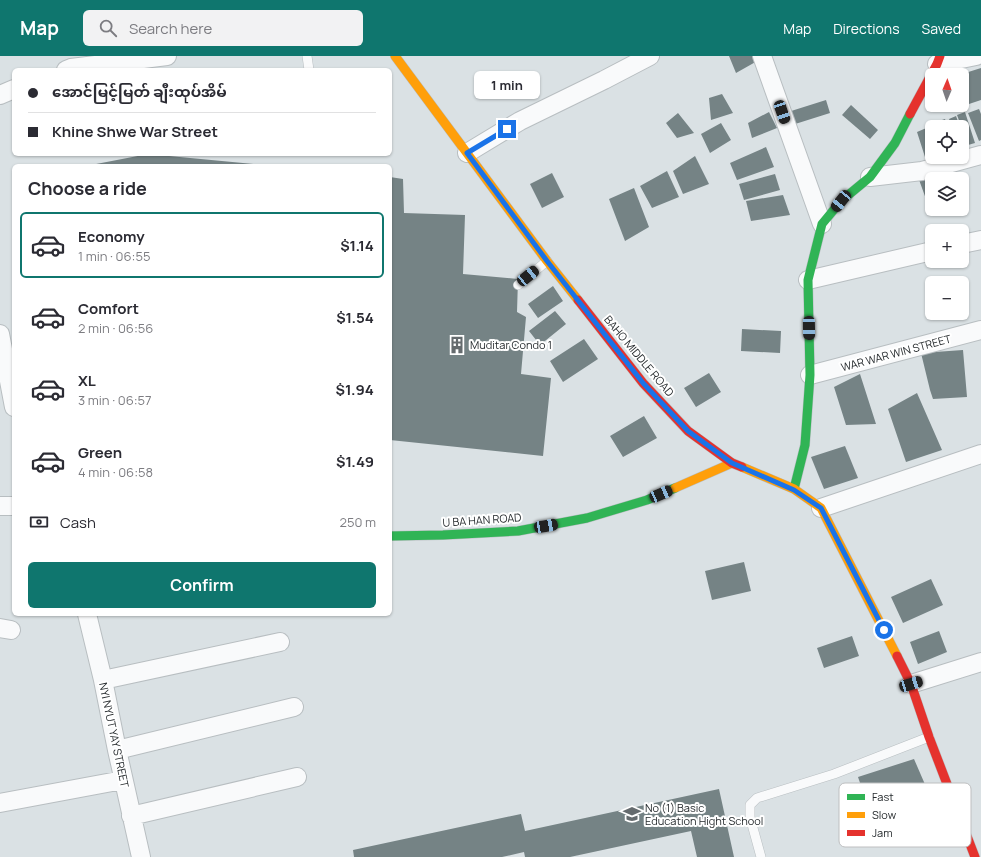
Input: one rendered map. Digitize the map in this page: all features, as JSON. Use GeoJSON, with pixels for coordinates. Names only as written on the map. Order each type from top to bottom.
{"type":"FeatureCollection","features":[{"type":"Feature","properties":{"kind":"street"},"geometry":{"type":"LineString","coordinates":[[68,65],[168,56]]}},
{"type":"Feature","properties":{"kind":"street","name":"BAHO MIDDLE ROAD"},"geometry":{"type":"LineString","coordinates":[[396,56],[547,261],[643,383],[688,431],[732,463],[794,490],[821,508],[911,684],[929,737],[947,783]]}},
{"type":"Feature","properties":{"kind":"street"},"geometry":{"type":"LineString","coordinates":[[467,153],[520,121],[650,56]]}},
{"type":"Feature","properties":{"kind":"street"},"geometry":{"type":"LineString","coordinates":[[762,56],[822,224]]}},
{"type":"Feature","properties":{"kind":"street"},"geometry":{"type":"LineString","coordinates":[[794,490],[805,445],[810,375],[808,280],[822,224],[841,201],[870,177],[895,143],[939,60],[976,56]]}},
{"type":"Feature","properties":{"kind":"street"},"geometry":{"type":"LineString","coordinates":[[0,95],[12,91]]}},
{"type":"Feature","properties":{"kind":"street"},"geometry":{"type":"LineString","coordinates":[[870,177],[922,171],[981,155]]}},
{"type":"Feature","properties":{"kind":"street"},"geometry":{"type":"LineString","coordinates":[[969,243],[981,240]]}},
{"type":"Feature","properties":{"kind":"street"},"geometry":{"type":"LineString","coordinates":[[808,280],[925,253]]}},
{"type":"Feature","properties":{"kind":"street","name":"WAR WAR WIN STREET"},"geometry":{"type":"LineString","coordinates":[[810,375],[981,330]]}},
{"type":"Feature","properties":{"kind":"street"},"geometry":{"type":"LineString","coordinates":[[0,334],[12,397]]}},
{"type":"Feature","properties":{"kind":"street"},"geometry":{"type":"LineString","coordinates":[[821,508],[981,454]]}},
{"type":"Feature","properties":{"kind":"street","name":"U BA HAN ROAD"},"geometry":{"type":"LineString","coordinates":[[392,536],[518,531],[587,518],[647,500],[732,463]]}},
{"type":"Feature","properties":{"kind":"street"},"geometry":{"type":"LineString","coordinates":[[0,506],[12,506]]}},
{"type":"Feature","properties":{"kind":"street","name":"NYI NYUT YAY STREET"},"geometry":{"type":"LineString","coordinates":[[87,616],[141,857]]}},
{"type":"Feature","properties":{"kind":"street"},"geometry":{"type":"LineString","coordinates":[[102,680],[280,642]]}},
{"type":"Feature","properties":{"kind":"street"},"geometry":{"type":"LineString","coordinates":[[911,684],[981,662]]}},
{"type":"Feature","properties":{"kind":"street"},"geometry":{"type":"LineString","coordinates":[[117,750],[294,707]]}},
{"type":"Feature","properties":{"kind":"street"},"geometry":{"type":"LineString","coordinates":[[131,816],[297,777]]}},
{"type":"Feature","properties":{"kind":"street"},"geometry":{"type":"LineString","coordinates":[[0,803],[123,780]]}},
{"type":"Feature","properties":{"kind":"street","name":"BAHO MIDDLE ROAD"},"geometry":{"type":"LineString","coordinates":[[971,846],[975,857]]}},
{"type":"Feature","properties":{"kind":"lane"},"geometry":{"type":"LineString","coordinates":[[308,56],[309,68]]}},
{"type":"Feature","properties":{"kind":"lane"},"geometry":{"type":"LineString","coordinates":[[518,284],[547,261]]}},
{"type":"Feature","properties":{"kind":"lane"},"geometry":{"type":"LineString","coordinates":[[761,857],[750,817],[750,805],[757,798],[834,774],[929,737]]}},
{"type":"Feature","properties":{"kind":"building"},"geometry":{"type":"Polygon","coordinates":[[[729,56],[757,56],[759,60],[736,73],[729,56]]]}},
{"type":"Feature","properties":{"kind":"building"},"geometry":{"type":"Polygon","coordinates":[[[981,68],[981,100],[969,104],[969,72],[981,68]]]}},
{"type":"Feature","properties":{"kind":"building"},"geometry":{"type":"Polygon","coordinates":[[[722,94],[733,113],[711,120],[709,98],[722,94]]]}},
{"type":"Feature","properties":{"kind":"building"},"geometry":{"type":"Polygon","coordinates":[[[826,100],[830,113],[792,125],[788,112],[826,100]]]}},
{"type":"Feature","properties":{"kind":"building"},"geometry":{"type":"Polygon","coordinates":[[[851,105],[878,130],[870,139],[842,115],[851,105]]]}},
{"type":"Feature","properties":{"kind":"building"},"geometry":{"type":"Polygon","coordinates":[[[979,109],[981,114],[981,140],[979,141],[968,113],[979,109]]]}},
{"type":"Feature","properties":{"kind":"building"},"geometry":{"type":"Polygon","coordinates":[[[769,112],[777,128],[752,138],[748,123],[769,112]]]}},
{"type":"Feature","properties":{"kind":"building"},"geometry":{"type":"Polygon","coordinates":[[[965,112],[968,120],[959,120],[957,115],[965,112]]]}},
{"type":"Feature","properties":{"kind":"building"},"geometry":{"type":"Polygon","coordinates":[[[678,113],[694,133],[677,138],[666,123],[678,113]]]}},
{"type":"Feature","properties":{"kind":"building"},"geometry":{"type":"Polygon","coordinates":[[[956,116],[957,120],[949,120],[956,116]]]}},
{"type":"Feature","properties":{"kind":"building"},"geometry":{"type":"Polygon","coordinates":[[[721,123],[731,140],[710,153],[701,134],[721,123]]]}},
{"type":"Feature","properties":{"kind":"building"},"geometry":{"type":"Polygon","coordinates":[[[969,124],[975,143],[969,145],[969,124]]]}},
{"type":"Feature","properties":{"kind":"building"},"geometry":{"type":"Polygon","coordinates":[[[925,129],[925,157],[917,132],[925,129]]]}},
{"type":"Feature","properties":{"kind":"building"},"geometry":{"type":"Polygon","coordinates":[[[766,147],[774,167],[737,180],[730,163],[766,147]]]}},
{"type":"Feature","properties":{"kind":"building"},"geometry":{"type":"Polygon","coordinates":[[[138,156],[169,156],[253,164],[96,164],[138,156]]]}},
{"type":"Feature","properties":{"kind":"building"},"geometry":{"type":"Polygon","coordinates":[[[695,156],[709,184],[683,194],[673,171],[695,156]]]}},
{"type":"Feature","properties":{"kind":"building"},"geometry":{"type":"Polygon","coordinates":[[[667,171],[679,197],[652,208],[640,186],[667,171]]]}},
{"type":"Feature","properties":{"kind":"building"},"geometry":{"type":"Polygon","coordinates":[[[552,173],[564,197],[542,208],[530,184],[552,173]]]}},
{"type":"Feature","properties":{"kind":"building"},"geometry":{"type":"Polygon","coordinates":[[[775,174],[780,190],[744,200],[739,184],[775,174]]]}},
{"type":"Feature","properties":{"kind":"building"},"geometry":{"type":"Polygon","coordinates":[[[925,175],[925,196],[918,177],[925,175]]]}},
{"type":"Feature","properties":{"kind":"building","name":"Muditar Condo 1"},"geometry":{"type":"Polygon","coordinates":[[[392,177],[403,179],[404,213],[465,215],[463,274],[518,279],[517,312],[526,317],[521,374],[551,378],[543,456],[392,440],[392,177]]]}},
{"type":"Feature","properties":{"kind":"building"},"geometry":{"type":"Polygon","coordinates":[[[634,188],[649,227],[625,241],[609,199],[634,188]]]}},
{"type":"Feature","properties":{"kind":"building"},"geometry":{"type":"Polygon","coordinates":[[[783,195],[790,215],[751,221],[746,201],[783,195]]]}},
{"type":"Feature","properties":{"kind":"building"},"geometry":{"type":"Polygon","coordinates":[[[553,286],[563,301],[538,318],[528,304],[553,286]]]}},
{"type":"Feature","properties":{"kind":"building"},"geometry":{"type":"Polygon","coordinates":[[[555,311],[566,324],[540,345],[529,331],[555,311]]]}},
{"type":"Feature","properties":{"kind":"building"},"geometry":{"type":"Polygon","coordinates":[[[742,329],[781,331],[780,353],[741,351],[742,329]]]}},
{"type":"Feature","properties":{"kind":"building"},"geometry":{"type":"Polygon","coordinates":[[[584,339],[598,359],[563,382],[550,361],[584,339]]]}},
{"type":"Feature","properties":{"kind":"building"},"geometry":{"type":"Polygon","coordinates":[[[963,350],[967,397],[933,399],[921,353],[963,350]]]}},
{"type":"Feature","properties":{"kind":"building"},"geometry":{"type":"Polygon","coordinates":[[[709,373],[721,392],[696,407],[684,388],[709,373]]]}},
{"type":"Feature","properties":{"kind":"building"},"geometry":{"type":"Polygon","coordinates":[[[860,374],[876,424],[846,425],[834,387],[860,374]]]}},
{"type":"Feature","properties":{"kind":"building"},"geometry":{"type":"Polygon","coordinates":[[[917,393],[942,450],[906,462],[888,409],[917,393]]]}},
{"type":"Feature","properties":{"kind":"building"},"geometry":{"type":"Polygon","coordinates":[[[644,416],[657,438],[623,457],[610,436],[644,416]]]}},
{"type":"Feature","properties":{"kind":"building"},"geometry":{"type":"Polygon","coordinates":[[[845,446],[858,478],[824,489],[811,457],[845,446]]]}},
{"type":"Feature","properties":{"kind":"building"},"geometry":{"type":"Polygon","coordinates":[[[744,562],[751,591],[712,600],[705,571],[744,562]]]}},
{"type":"Feature","properties":{"kind":"building"},"geometry":{"type":"Polygon","coordinates":[[[931,579],[943,605],[903,623],[891,597],[931,579]]]}},
{"type":"Feature","properties":{"kind":"building"},"geometry":{"type":"Polygon","coordinates":[[[939,631],[947,652],[918,664],[910,642],[939,631]]]}},
{"type":"Feature","properties":{"kind":"building"},"geometry":{"type":"Polygon","coordinates":[[[852,636],[859,656],[824,668],[817,648],[852,636]]]}},
{"type":"Feature","properties":{"kind":"building"},"geometry":{"type":"Polygon","coordinates":[[[914,759],[924,783],[860,783],[858,777],[914,759]]]}},
{"type":"Feature","properties":{"kind":"building","name":"No (1) Basic Education Hight School"},"geometry":{"type":"Polygon","coordinates":[[[719,789],[734,857],[697,857],[691,831],[570,857],[525,857],[524,852],[502,857],[354,857],[353,850],[521,814],[525,831],[719,789]]]}},
{"type":"Feature","properties":{"kind":"traffic: fast"},"geometry":{"type":"LineString","coordinates":[[794,489],[805,445],[810,375],[808,280],[822,224],[841,201],[870,177],[895,143],[910,114]]}},
{"type":"Feature","properties":{"kind":"traffic: fast"},"geometry":{"type":"LineString","coordinates":[[392,536],[518,531],[587,518],[647,500],[675,488]]}},
{"type":"Feature","properties":{"kind":"traffic: slow"},"geometry":{"type":"LineString","coordinates":[[395,56],[547,261],[578,300]]}},
{"type":"Feature","properties":{"kind":"traffic: slow"},"geometry":{"type":"LineString","coordinates":[[675,488],[732,463]]}},
{"type":"Feature","properties":{"kind":"traffic: slow"},"geometry":{"type":"LineString","coordinates":[[742,467],[794,489],[821,508],[897,656]]}},
{"type":"Feature","properties":{"kind":"traffic: jam"},"geometry":{"type":"LineString","coordinates":[[910,114],[940,56]]}},
{"type":"Feature","properties":{"kind":"traffic: jam"},"geometry":{"type":"LineString","coordinates":[[578,300],[643,383],[688,431],[732,463],[742,467]]}},
{"type":"Feature","properties":{"kind":"traffic: jam"},"geometry":{"type":"LineString","coordinates":[[897,656],[911,684],[947,783]]}},
{"type":"Feature","properties":{"kind":"traffic: jam"},"geometry":{"type":"LineString","coordinates":[[971,847],[975,857]]}},
{"type":"Feature","properties":{"kind":"place","name":"Muditar Condo 1"},"geometry":{"type":"Point","coordinates":[457,345]}},
{"type":"Feature","properties":{"kind":"place","name":"No (1) Basic Education Hight School"},"geometry":{"type":"Point","coordinates":[632,814]}},
{"type":"Feature","properties":{"kind":"route"},"geometry":{"type":"LineString","coordinates":[[507,129],[467,153],[547,261],[643,383],[688,431],[732,463],[794,490],[821,508],[884,630]]}}]}
